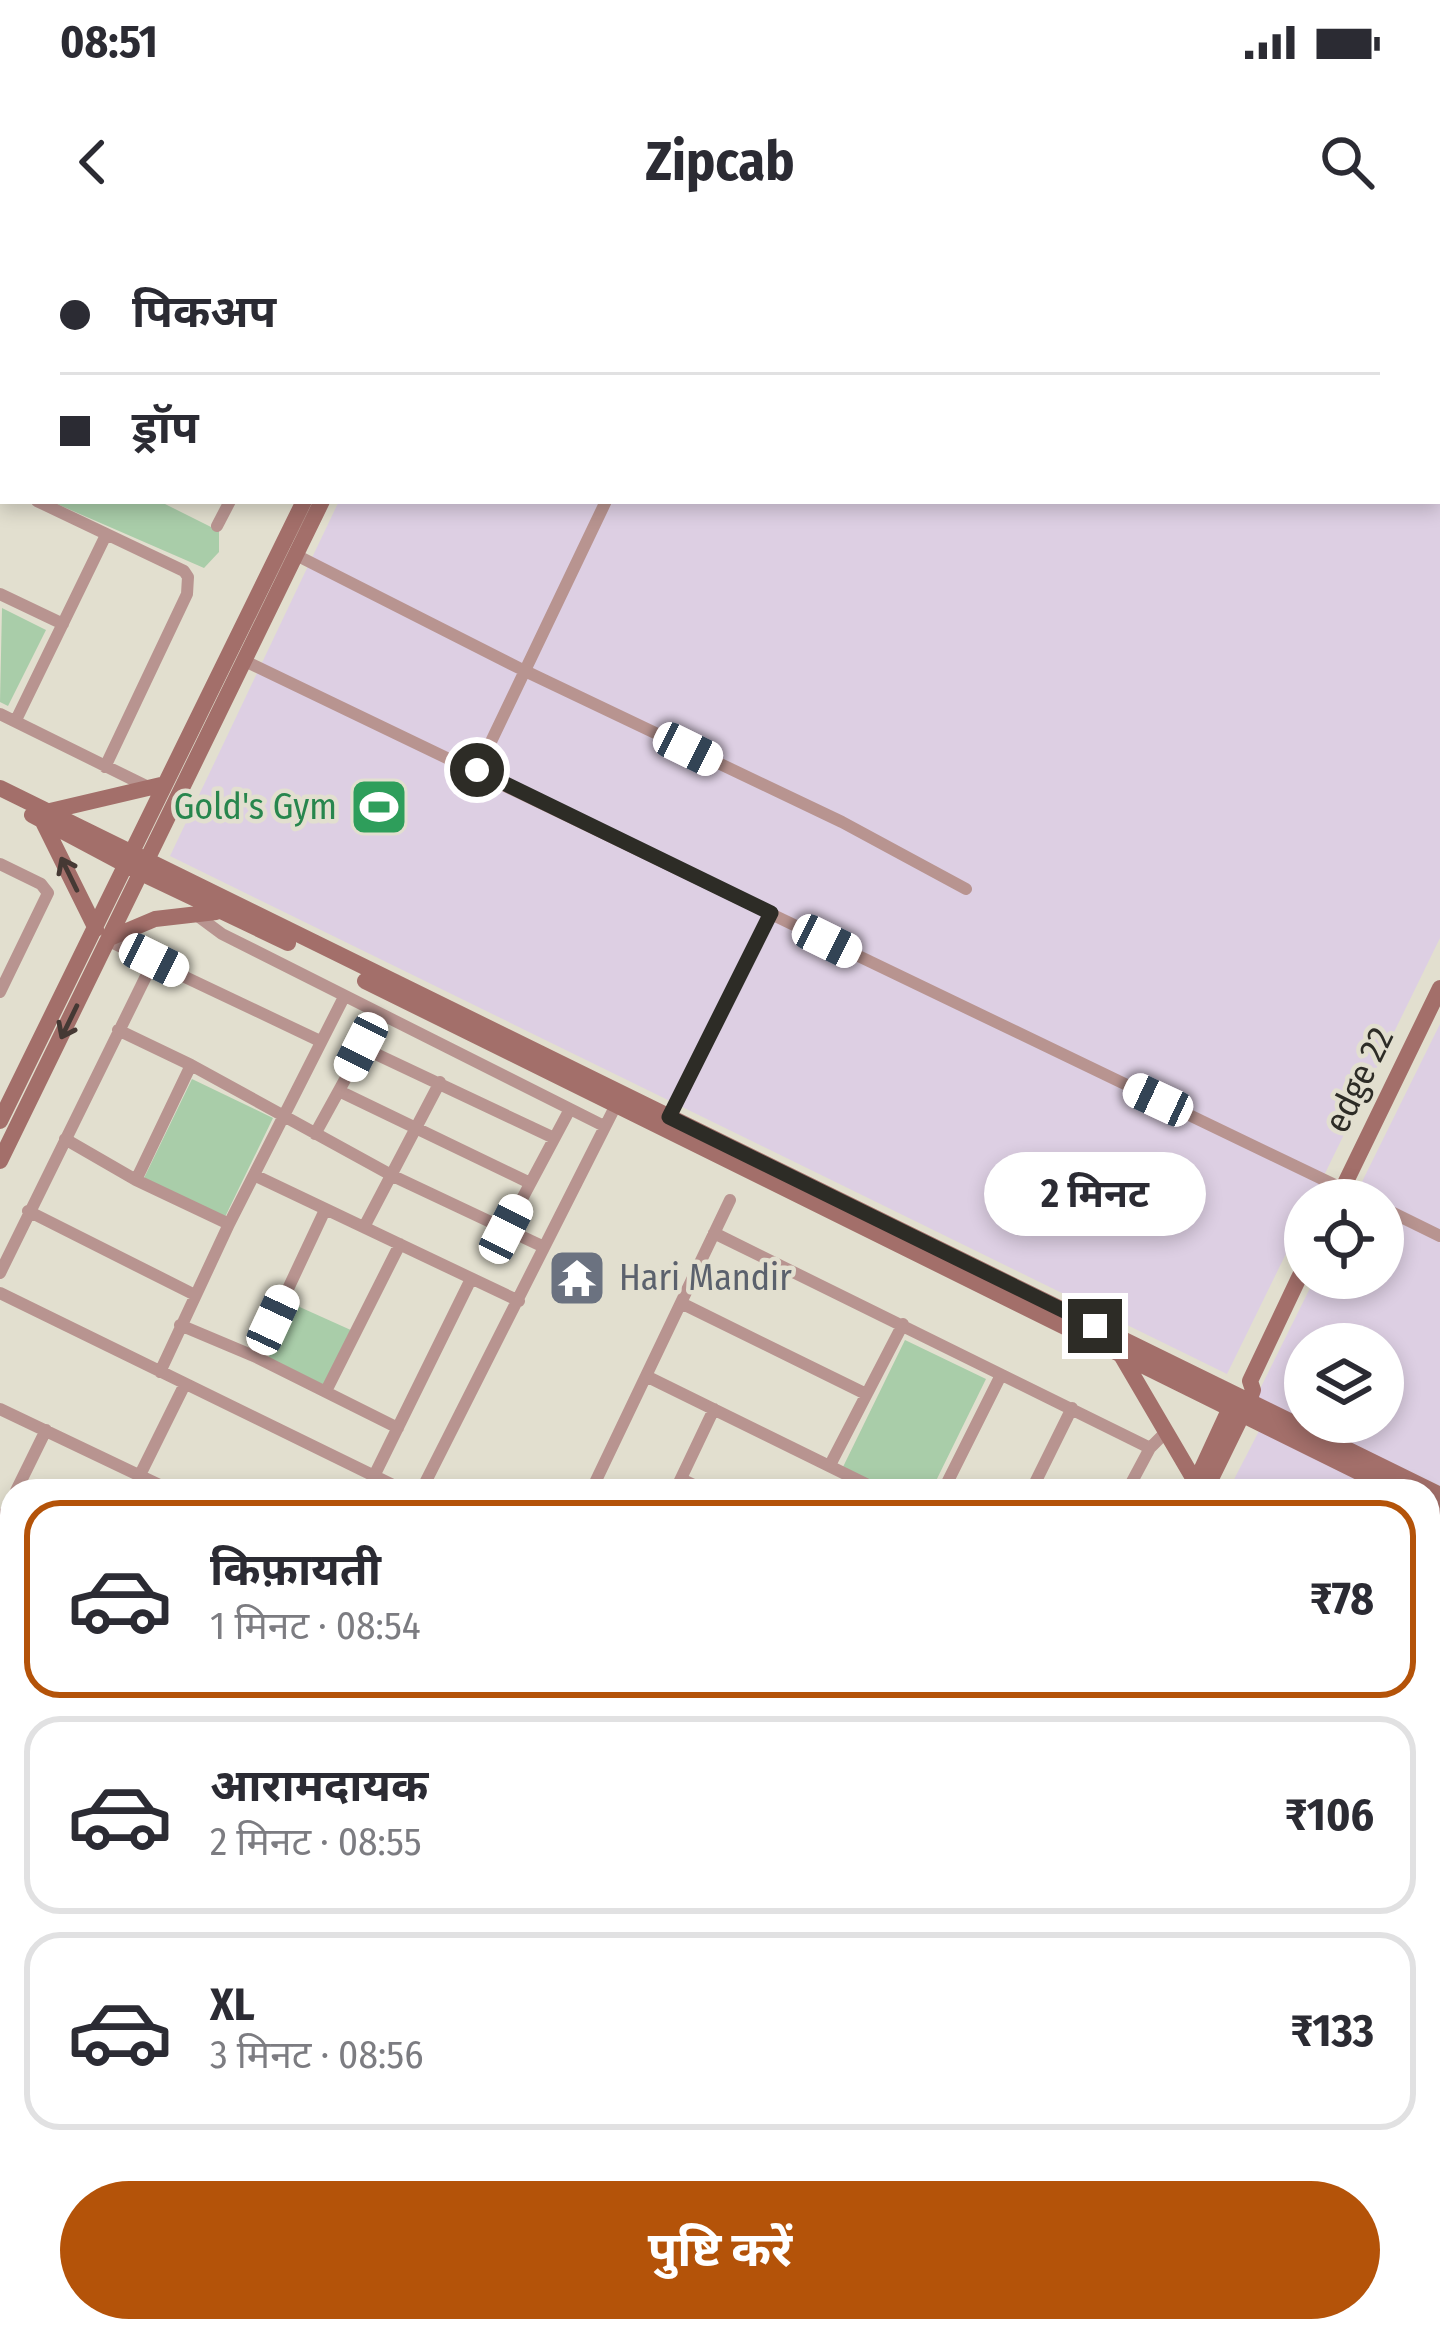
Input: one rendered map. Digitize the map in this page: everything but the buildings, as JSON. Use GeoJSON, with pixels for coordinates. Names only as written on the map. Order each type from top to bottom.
{"type":"FeatureCollection","features":[{"type":"Feature","properties":{"kind":"main road"},"geometry":{"type":"LineString","coordinates":[[0,1161],[105,936],[135,861],[157,786],[228,662],[303,504]]}},
{"type":"Feature","properties":{"kind":"main road"},"geometry":{"type":"LineString","coordinates":[[135,861],[245,662],[321,504]]}},
{"type":"Feature","properties":{"kind":"main road"},"geometry":{"type":"LineString","coordinates":[[0,800],[45,815],[157,786]]}},
{"type":"Feature","properties":{"kind":"main road"},"geometry":{"type":"LineString","coordinates":[[0,788],[135,861],[1121,1355],[1404,1479]]}},
{"type":"Feature","properties":{"kind":"main road"},"geometry":{"type":"LineString","coordinates":[[45,815],[105,936]]}},
{"type":"Feature","properties":{"kind":"main road"},"geometry":{"type":"LineString","coordinates":[[135,861],[223,912],[619,1100],[669,1117],[1239,1405],[1374,1479]]}},
{"type":"Feature","properties":{"kind":"main road"},"geometry":{"type":"LineString","coordinates":[[0,1120],[105,936],[155,919],[223,912]]}},
{"type":"Feature","properties":{"kind":"main road","name":"edge 22"},"geometry":{"type":"LineString","coordinates":[[1347,1179],[1440,988]]}},
{"type":"Feature","properties":{"kind":"main road"},"geometry":{"type":"LineString","coordinates":[[1202,1479],[1239,1405],[1253,1390],[1250,1381],[1289,1299]]}},
{"type":"Feature","properties":{"kind":"main road"},"geometry":{"type":"LineString","coordinates":[[1121,1355],[1192,1479]]}},
{"type":"Feature","properties":{"kind":"street"},"geometry":{"type":"LineString","coordinates":[[43,504],[184,571],[189,585],[105,767]]}},
{"type":"Feature","properties":{"kind":"street"},"geometry":{"type":"LineString","coordinates":[[217,526],[228,504]]}},
{"type":"Feature","properties":{"kind":"street"},"geometry":{"type":"LineString","coordinates":[[477,770],[605,504]]}},
{"type":"Feature","properties":{"kind":"street"},"geometry":{"type":"LineString","coordinates":[[16,720],[105,537]]}},
{"type":"Feature","properties":{"kind":"street"},"geometry":{"type":"LineString","coordinates":[[296,555],[842,822],[966,889]]}},
{"type":"Feature","properties":{"kind":"street"},"geometry":{"type":"LineString","coordinates":[[0,594],[63,624]]}},
{"type":"Feature","properties":{"kind":"street"},"geometry":{"type":"LineString","coordinates":[[245,662],[477,770],[1310,1179]]}},
{"type":"Feature","properties":{"kind":"street"},"geometry":{"type":"LineString","coordinates":[[0,714],[105,767],[157,786]]}},
{"type":"Feature","properties":{"kind":"street"},"geometry":{"type":"LineString","coordinates":[[0,864],[41,884],[48,893],[7,961],[0,992]]}},
{"type":"Feature","properties":{"kind":"street"},"geometry":{"type":"LineString","coordinates":[[192,912],[222,934],[604,1126]]}},
{"type":"Feature","properties":{"kind":"street"},"geometry":{"type":"LineString","coordinates":[[669,1117],[771,913]]}},
{"type":"Feature","properties":{"kind":"street"},"geometry":{"type":"LineString","coordinates":[[105,936],[320,1040]]}},
{"type":"Feature","properties":{"kind":"street"},"geometry":{"type":"LineString","coordinates":[[0,1274],[154,960]]}},
{"type":"Feature","properties":{"kind":"street"},"geometry":{"type":"LineString","coordinates":[[160,1372],[344,997]]}},
{"type":"Feature","properties":{"kind":"street"},"geometry":{"type":"LineString","coordinates":[[315,1134],[380,1016]]}},
{"type":"Feature","properties":{"kind":"street"},"geometry":{"type":"LineString","coordinates":[[118,1030],[393,1176],[544,1247]]}},
{"type":"Feature","properties":{"kind":"street"},"geometry":{"type":"LineString","coordinates":[[361,1047],[554,1138]]}},
{"type":"Feature","properties":{"kind":"street"},"geometry":{"type":"LineString","coordinates":[[136,1180],[191,1065]]}},
{"type":"Feature","properties":{"kind":"street"},"geometry":{"type":"LineString","coordinates":[[364,1227],[440,1082]]}},
{"type":"Feature","properties":{"kind":"street"},"geometry":{"type":"LineString","coordinates":[[339,1091],[530,1183]]}},
{"type":"Feature","properties":{"kind":"street"},"geometry":{"type":"LineString","coordinates":[[427,1479],[619,1100]]}},
{"type":"Feature","properties":{"kind":"street"},"geometry":{"type":"LineString","coordinates":[[506,1229],[569,1108]]}},
{"type":"Feature","properties":{"kind":"street"},"geometry":{"type":"LineString","coordinates":[[65,1139],[136,1180],[229,1224]]}},
{"type":"Feature","properties":{"kind":"street"},"geometry":{"type":"LineString","coordinates":[[254,1174],[519,1300]]}},
{"type":"Feature","properties":{"kind":"street"},"geometry":{"type":"LineString","coordinates":[[597,1479],[730,1200]]}},
{"type":"Feature","properties":{"kind":"street"},"geometry":{"type":"LineString","coordinates":[[256,1357],[325,1210]]}},
{"type":"Feature","properties":{"kind":"street"},"geometry":{"type":"LineString","coordinates":[[28,1211],[195,1295]]}},
{"type":"Feature","properties":{"kind":"street"},"geometry":{"type":"LineString","coordinates":[[1404,1218],[1440,1235]]}},
{"type":"Feature","properties":{"kind":"street"},"geometry":{"type":"LineString","coordinates":[[714,1233],[1150,1448]]}},
{"type":"Feature","properties":{"kind":"street"},"geometry":{"type":"LineString","coordinates":[[326,1391],[400,1244]]}},
{"type":"Feature","properties":{"kind":"street"},"geometry":{"type":"LineString","coordinates":[[374,1476],[471,1279]]}},
{"type":"Feature","properties":{"kind":"street"},"geometry":{"type":"LineString","coordinates":[[0,1293],[380,1479]]}},
{"type":"Feature","properties":{"kind":"street"},"geometry":{"type":"LineString","coordinates":[[680,1303],[866,1394]]}},
{"type":"Feature","properties":{"kind":"street"},"geometry":{"type":"LineString","coordinates":[[830,1465],[903,1324]]}},
{"type":"Feature","properties":{"kind":"street"},"geometry":{"type":"LineString","coordinates":[[180,1325],[398,1428]]}},
{"type":"Feature","properties":{"kind":"street"},"geometry":{"type":"LineString","coordinates":[[949,1479],[1001,1375]]}},
{"type":"Feature","properties":{"kind":"street"},"geometry":{"type":"LineString","coordinates":[[646,1376],[857,1479]]}},
{"type":"Feature","properties":{"kind":"street"},"geometry":{"type":"LineString","coordinates":[[138,1479],[184,1386]]}},
{"type":"Feature","properties":{"kind":"street"},"geometry":{"type":"LineString","coordinates":[[1037,1479],[1072,1408]]}},
{"type":"Feature","properties":{"kind":"street"},"geometry":{"type":"LineString","coordinates":[[0,1409],[148,1479]]}},
{"type":"Feature","properties":{"kind":"street"},"geometry":{"type":"LineString","coordinates":[[681,1479],[714,1409]]}},
{"type":"Feature","properties":{"kind":"street"},"geometry":{"type":"LineString","coordinates":[[22,1479],[46,1430]]}},
{"type":"Feature","properties":{"kind":"street"},"geometry":{"type":"LineString","coordinates":[[1133,1479],[1150,1448],[1164,1434]]}},
{"type":"Feature","properties":{"kind":"shaded area"},"geometry":{"type":"Polygon","coordinates":[[[338,504],[1440,504],[1440,938],[1322,1179],[1284,1179],[1284,1258],[1227,1374],[170,856],[338,504]]]}},
{"type":"Feature","properties":{"kind":"shaded area"},"geometry":{"type":"Polygon","coordinates":[[[1440,1024],[1440,1479],[1425,1479],[1351,1443],[1404,1443],[1404,1323],[1293,1323],[1305,1299],[1404,1299],[1404,1179],[1363,1179],[1440,1024]]]}},
{"type":"Feature","properties":{"kind":"shaded area"},"geometry":{"type":"Polygon","coordinates":[[[1284,1341],[1284,1411],[1256,1397],[1284,1341]]]}},
{"type":"Feature","properties":{"kind":"shaded area"},"geometry":{"type":"Polygon","coordinates":[[[1260,1429],[1357,1479],[1234,1479],[1260,1429]]]}},
{"type":"Feature","properties":{"kind":"green space"},"geometry":{"type":"Polygon","coordinates":[[[57,504],[165,504],[219,531],[219,552],[204,568],[57,504]]]}},
{"type":"Feature","properties":{"kind":"green space"},"geometry":{"type":"Polygon","coordinates":[[[2,608],[46,630],[8,706],[0,702],[2,608]]]}},
{"type":"Feature","properties":{"kind":"green space"},"geometry":{"type":"Polygon","coordinates":[[[192,1079],[273,1118],[225,1217],[144,1178],[192,1079]]]}},
{"type":"Feature","properties":{"kind":"green space"},"geometry":{"type":"Polygon","coordinates":[[[293,1304],[353,1331],[326,1388],[267,1360],[293,1304]]]}},
{"type":"Feature","properties":{"kind":"green space"},"geometry":{"type":"Polygon","coordinates":[[[905,1340],[986,1379],[937,1479],[863,1479],[842,1469],[905,1340]]]}},
{"type":"Feature","properties":{"kind":"place","name":"Gold's Gym"},"geometry":{"type":"Point","coordinates":[379,807]}},
{"type":"Feature","properties":{"kind":"place","name":"Hari Mandir"},"geometry":{"type":"Point","coordinates":[577,1278]}},
{"type":"Feature","properties":{"kind":"route"},"geometry":{"type":"LineString","coordinates":[[477,770],[771,913],[669,1117],[1095,1326]]}}]}
